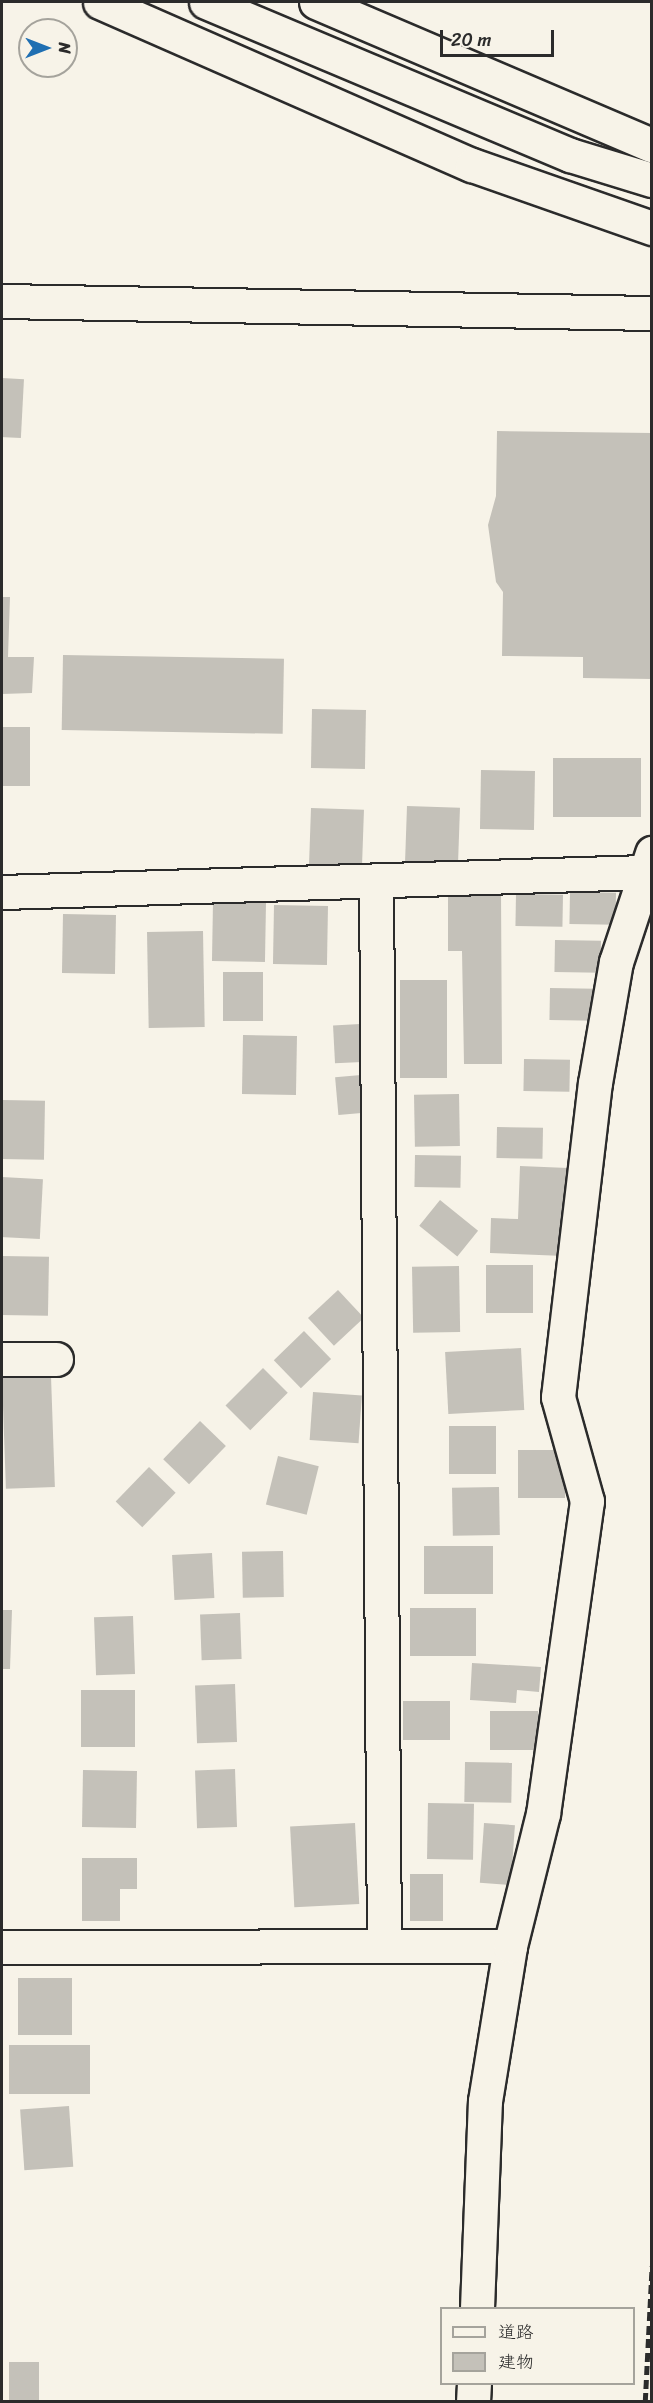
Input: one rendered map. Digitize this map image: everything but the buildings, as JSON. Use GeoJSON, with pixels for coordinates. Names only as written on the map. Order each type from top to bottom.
{"type":"FeatureCollection","features":[{"type":"Feature","properties":{"kind":"street"},"geometry":{"type":"LineString","coordinates":[[100,2],[472,165],[651,228]]}},
{"type":"Feature","properties":{"kind":"street"},"geometry":{"type":"LineString","coordinates":[[206,2],[296,42],[570,155],[651,180]]}},
{"type":"Feature","properties":{"kind":"street"},"geometry":{"type":"LineString","coordinates":[[316,2],[651,145]]}},
{"type":"Feature","properties":{"kind":"street"},"geometry":{"type":"LineString","coordinates":[[2,302],[651,313]]}},
{"type":"Feature","properties":{"kind":"street"},"geometry":{"type":"LineString","coordinates":[[2,892],[376,882],[649,863],[616,962],[595,1083],[558,1397],[587,1501],[543,1814],[510,1946],[485,2101],[477,2307]]}},
{"type":"Feature","properties":{"kind":"street"},"geometry":{"type":"LineString","coordinates":[[376,882],[384,1944]]}},
{"type":"Feature","properties":{"kind":"street"},"geometry":{"type":"LineString","coordinates":[[2,1359],[56,1359]]}},
{"type":"Feature","properties":{"kind":"street"},"geometry":{"type":"LineString","coordinates":[[2,1947],[384,1944],[510,1946]]}},
{"type":"Feature","properties":{"kind":"street"},"geometry":{"type":"LineString","coordinates":[[473,2402],[474,2385]]}},
{"type":"Feature","properties":{"kind":"railway"},"geometry":{"type":"LineString","coordinates":[[645,2402],[652,2266]]}}]}
